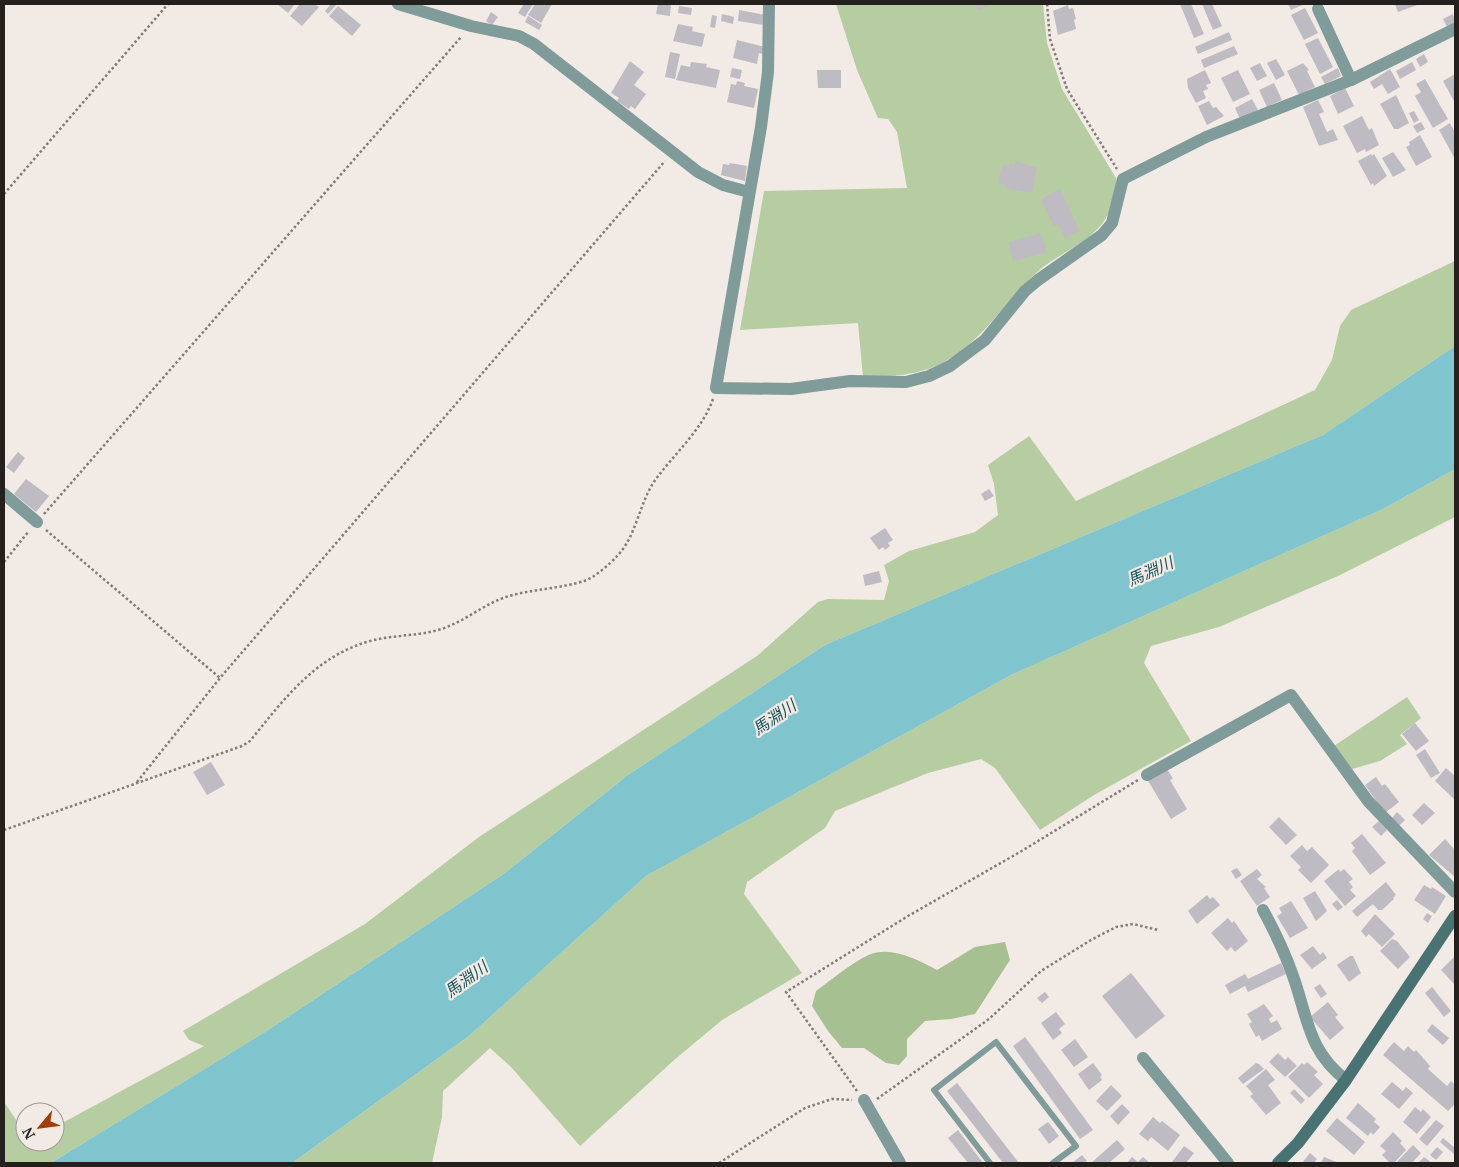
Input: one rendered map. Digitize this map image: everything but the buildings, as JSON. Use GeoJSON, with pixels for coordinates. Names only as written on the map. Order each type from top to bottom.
{"type":"FeatureCollection","features":[{"type":"Feature","properties":{"kind":"street"},"geometry":{"type":"LineString","coordinates":[[398,4],[472,26],[519,36],[534,44],[698,172],[723,185],[749,192]]}},
{"type":"Feature","properties":{"kind":"street"},"geometry":{"type":"LineString","coordinates":[[769,4],[768,72],[761,127],[716,388],[791,389],[850,381],[906,382],[929,376],[950,366],[985,340],[1025,291],[1102,234],[1112,223],[1123,179],[1206,137],[1351,80],[1455,29]]}},
{"type":"Feature","properties":{"kind":"street"},"geometry":{"type":"LineString","coordinates":[[1318,9],[1351,80]]}},
{"type":"Feature","properties":{"kind":"street"},"geometry":{"type":"LineString","coordinates":[[4,494],[37,522]]}},
{"type":"Feature","properties":{"kind":"street"},"geometry":{"type":"LineString","coordinates":[[1147,774],[1291,695],[1368,801],[1455,892]]}},
{"type":"Feature","properties":{"kind":"street"},"geometry":{"type":"LineString","coordinates":[[1264,910],[1281,942],[1312,1038],[1327,1063],[1346,1080]]}},
{"type":"Feature","properties":{"kind":"street"},"geometry":{"type":"LineString","coordinates":[[1278,1163],[1298,1143],[1346,1080],[1455,916]]}},
{"type":"Feature","properties":{"kind":"street"},"geometry":{"type":"LineString","coordinates":[[1143,1058],[1228,1163]]}},
{"type":"Feature","properties":{"kind":"street"},"geometry":{"type":"LineString","coordinates":[[864,1100],[900,1163]]}},
{"type":"Feature","properties":{"kind":"lane"},"geometry":{"type":"LineString","coordinates":[[990,1163],[934,1090],[996,1042],[1076,1146],[1053,1163]]}},
{"type":"Feature","properties":{"kind":"path"},"geometry":{"type":"LineString","coordinates":[[4,194],[168,4]]}},
{"type":"Feature","properties":{"kind":"path"},"geometry":{"type":"LineString","coordinates":[[1047,4],[1050,39],[1067,89],[1123,179]]}},
{"type":"Feature","properties":{"kind":"path"},"geometry":{"type":"LineString","coordinates":[[4,562],[472,26]]}},
{"type":"Feature","properties":{"kind":"path"},"geometry":{"type":"LineString","coordinates":[[136,783],[220,678],[672,153]]}},
{"type":"Feature","properties":{"kind":"path"},"geometry":{"type":"LineString","coordinates":[[4,830],[242,746],[250,741],[300,681],[317,668],[347,651],[373,641],[437,630],[457,623],[505,598],[586,581],[618,556],[629,536],[644,498],[655,479],[704,420],[716,388]]}},
{"type":"Feature","properties":{"kind":"path"},"geometry":{"type":"LineString","coordinates":[[37,522],[220,678]]}},
{"type":"Feature","properties":{"kind":"path"},"geometry":{"type":"LineString","coordinates":[[864,1100],[786,992],[908,916],[1020,852],[1147,774]]}},
{"type":"Feature","properties":{"kind":"path"},"geometry":{"type":"LineString","coordinates":[[718,1163],[805,1108],[832,1099],[876,1100],[886,1095],[989,1019],[1041,971],[1091,940],[1116,927],[1133,924],[1158,930]]}},
{"type":"Feature","properties":{"kind":"green space"},"geometry":{"type":"Polygon","coordinates":[[[836,4],[1043,4],[1047,43],[1062,89],[1116,178],[1111,209],[1093,233],[1043,267],[984,330],[959,353],[934,367],[915,373],[863,377],[858,323],[740,330],[764,191],[907,188],[897,132],[888,119],[878,118],[857,70],[836,4]]]}},
{"type":"Feature","properties":{"kind":"green space"},"geometry":{"type":"Polygon","coordinates":[[[1455,261],[1455,346],[1323,435],[825,645],[628,775],[505,873],[265,1032],[51,1163],[4,1163],[4,1102],[15,1118],[15,1152],[65,1152],[65,1122],[204,1046],[189,1040],[183,1031],[365,924],[479,837],[757,656],[818,602],[828,599],[884,600],[889,581],[884,565],[909,551],[975,532],[998,515],[994,484],[988,465],[1029,436],[1076,501],[1315,390],[1332,360],[1340,326],[1351,310],[1455,261]]]}},
{"type":"Feature","properties":{"kind":"green space"},"geometry":{"type":"Polygon","coordinates":[[[1455,469],[1455,517],[1338,576],[1219,627],[1151,646],[1144,663],[1191,741],[1094,795],[1040,830],[995,768],[981,759],[928,773],[835,811],[825,828],[747,882],[744,894],[802,973],[722,1020],[673,1061],[580,1146],[511,1067],[490,1048],[443,1091],[442,1117],[432,1163],[292,1163],[469,1036],[646,876],[1011,675],[1383,509],[1455,469]]]}},
{"type":"Feature","properties":{"kind":"green space"},"geometry":{"type":"Polygon","coordinates":[[[1407,697],[1421,718],[1400,735],[1407,744],[1380,761],[1352,769],[1334,746],[1407,697]]]}},
{"type":"Feature","properties":{"kind":"green space"},"geometry":{"type":"Polygon","coordinates":[[[1005,942],[1010,960],[975,1014],[951,1019],[925,1021],[907,1039],[907,1056],[899,1065],[886,1063],[864,1048],[842,1048],[828,1031],[812,1006],[816,991],[850,966],[871,954],[888,952],[905,955],[937,970],[975,947],[1005,942]]]}},
{"type":"Feature","properties":{"kind":"water","name":"馬淵川"},"geometry":{"type":"Polygon","coordinates":[[[1455,346],[1455,469],[1383,509],[1011,675],[646,876],[469,1036],[292,1163],[51,1163],[265,1032],[505,873],[628,775],[825,645],[1323,435],[1455,346]]]}}]}
